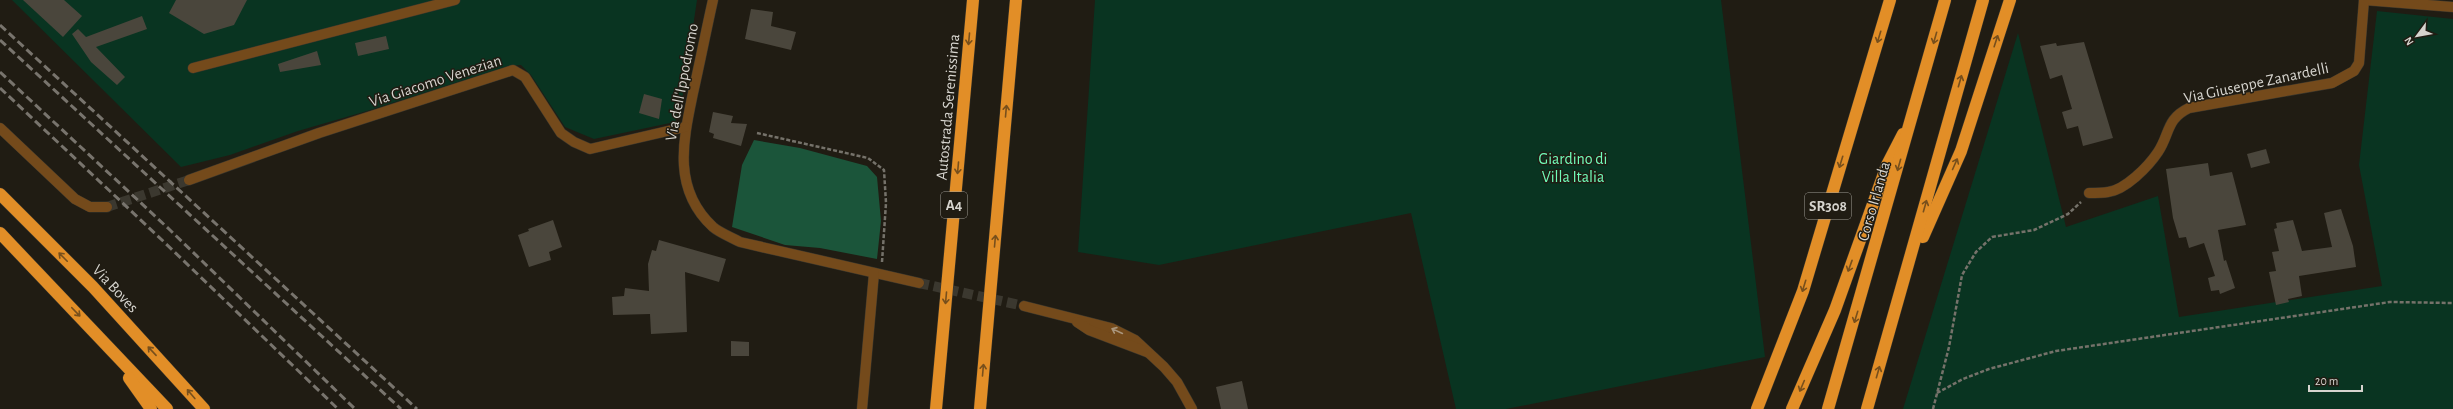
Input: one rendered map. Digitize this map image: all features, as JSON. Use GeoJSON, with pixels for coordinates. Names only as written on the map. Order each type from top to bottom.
{"type":"FeatureCollection","features":[{"type":"Feature","properties":{"kind":"highway","name":"Autostrada Serenissima"},"geometry":{"type":"LineString","coordinates":[[936,409],[973,0]]}},
{"type":"Feature","properties":{"kind":"highway"},"geometry":{"type":"LineString","coordinates":[[980,409],[1016,0]]}},
{"type":"Feature","properties":{"kind":"highway","name":"SR308"},"geometry":{"type":"LineString","coordinates":[[1757,409],[1803,291],[1890,0]]}},
{"type":"Feature","properties":{"kind":"highway","name":"Corso Irlanda"},"geometry":{"type":"LineString","coordinates":[[1828,409],[1914,114],[1945,0]]}},
{"type":"Feature","properties":{"kind":"highway"},"geometry":{"type":"LineString","coordinates":[[1867,409],[1983,0]]}},
{"type":"Feature","properties":{"kind":"highway"},"geometry":{"type":"LineString","coordinates":[[1905,277],[1961,151],[2010,0]]}},
{"type":"Feature","properties":{"kind":"highway"},"geometry":{"type":"LineString","coordinates":[[1792,409],[1835,310],[1886,165],[1914,114]]}},
{"type":"Feature","properties":{"kind":"highway","name":"Via Boves"},"geometry":{"type":"LineString","coordinates":[[0,194],[93,287],[204,409]]}},
{"type":"Feature","properties":{"kind":"highway"},"geometry":{"type":"LineString","coordinates":[[0,233],[167,409]]}},
{"type":"Feature","properties":{"kind":"highway"},"geometry":{"type":"LineString","coordinates":[[96,333],[151,409]]}},
{"type":"Feature","properties":{"kind":"street"},"geometry":{"type":"LineString","coordinates":[[193,68],[455,0]]}},
{"type":"Feature","properties":{"kind":"street","name":"Via dell'Ippodromo"},"geometry":{"type":"LineString","coordinates":[[713,0],[685,127],[682,150],[684,173],[694,203],[714,227],[740,242],[919,282]]}},
{"type":"Feature","properties":{"kind":"street"},"geometry":{"type":"LineString","coordinates":[[2364,0],[2453,7]]}},
{"type":"Feature","properties":{"kind":"street","name":"Via Giuseppe Zanardelli"},"geometry":{"type":"LineString","coordinates":[[2089,193],[2109,192],[2135,179],[2158,152],[2170,123],[2177,114],[2189,108],[2332,84],[2354,71],[2359,63],[2364,0]]}},
{"type":"Feature","properties":{"kind":"street","name":"Via Giacomo Venezian"},"geometry":{"type":"LineString","coordinates":[[189,180],[319,133],[513,70],[525,77],[561,133],[574,142],[590,148],[685,127]]}},
{"type":"Feature","properties":{"kind":"street"},"geometry":{"type":"LineString","coordinates":[[0,128],[76,199],[90,207],[106,207]]}},
{"type":"Feature","properties":{"kind":"street"},"geometry":{"type":"LineString","coordinates":[[862,409],[878,274]]}},
{"type":"Feature","properties":{"kind":"street"},"geometry":{"type":"LineString","coordinates":[[1024,306],[1075,321],[1089,330],[1125,346],[1148,353],[1176,382],[1192,409]]}},
{"type":"Feature","properties":{"kind":"path"},"geometry":{"type":"LineString","coordinates":[[758,133],[868,158],[884,170],[886,203],[878,274]]}},
{"type":"Feature","properties":{"kind":"path"},"geometry":{"type":"LineString","coordinates":[[1933,409],[1949,347],[1962,275],[1976,252],[1992,237],[2034,230],[2068,214],[2089,193]]}},
{"type":"Feature","properties":{"kind":"path"},"geometry":{"type":"LineString","coordinates":[[1937,393],[1963,379],[1989,369],[2056,351],[2390,302],[2453,303]]}},
{"type":"Feature","properties":{"kind":"green space"},"geometry":{"type":"Polygon","coordinates":[[[12,0],[697,0],[682,100],[675,122],[594,139],[565,127],[531,75],[521,65],[508,66],[367,111],[298,131],[230,155],[181,167],[12,0]]]}},
{"type":"Feature","properties":{"kind":"green space","name":"Giardino di Villa Italia"},"geometry":{"type":"Polygon","coordinates":[[[1095,0],[1721,0],[1765,357],[1506,409],[1456,409],[1411,213],[1159,265],[1078,252],[1095,0]]]}},
{"type":"Feature","properties":{"kind":"green space"},"geometry":{"type":"Polygon","coordinates":[[[2377,11],[2453,19],[2453,409],[1903,409],[2018,33],[2066,227],[2158,196],[2179,317],[2382,286],[2359,165],[2377,11]]]}},
{"type":"Feature","properties":{"kind":"green space"},"geometry":{"type":"Polygon","coordinates":[[[754,140],[800,148],[867,166],[877,177],[881,221],[877,259],[820,248],[785,245],[732,227],[742,165],[754,140]]]}},
{"type":"Feature","properties":{"kind":"building"},"geometry":{"type":"Polygon","coordinates":[[[23,0],[64,0],[82,16],[63,37],[23,0]]]}},
{"type":"Feature","properties":{"kind":"building"},"geometry":{"type":"Polygon","coordinates":[[[176,0],[247,0],[234,25],[204,34],[169,13],[176,0]]]}},
{"type":"Feature","properties":{"kind":"building"},"geometry":{"type":"Polygon","coordinates":[[[751,9],[773,12],[771,26],[796,32],[791,50],[745,39],[751,9]]]}},
{"type":"Feature","properties":{"kind":"building"},"geometry":{"type":"Polygon","coordinates":[[[142,16],[147,29],[96,47],[125,77],[117,85],[91,62],[72,34],[78,29],[86,37],[142,16]]]}},
{"type":"Feature","properties":{"kind":"building"},"geometry":{"type":"Polygon","coordinates":[[[386,36],[389,49],[358,56],[355,43],[386,36]]]}},
{"type":"Feature","properties":{"kind":"building"},"geometry":{"type":"Polygon","coordinates":[[[2084,42],[2113,138],[2083,146],[2078,126],[2067,129],[2062,112],[2072,109],[2062,75],[2050,79],[2040,46],[2056,43],[2057,46],[2084,42]]]}},
{"type":"Feature","properties":{"kind":"building"},"geometry":{"type":"Polygon","coordinates":[[[317,51],[321,65],[280,72],[278,64],[317,51]]]}},
{"type":"Feature","properties":{"kind":"building"},"geometry":{"type":"Polygon","coordinates":[[[644,94],[662,99],[659,119],[639,113],[644,94]]]}},
{"type":"Feature","properties":{"kind":"building"},"geometry":{"type":"Polygon","coordinates":[[[713,112],[733,116],[731,123],[747,124],[741,146],[713,138],[714,134],[709,132],[713,112]]]}},
{"type":"Feature","properties":{"kind":"building"},"geometry":{"type":"Polygon","coordinates":[[[2266,149],[2270,163],[2251,168],[2247,154],[2266,149]]]}},
{"type":"Feature","properties":{"kind":"building"},"geometry":{"type":"Polygon","coordinates":[[[2208,163],[2210,176],[2232,172],[2246,225],[2218,230],[2224,261],[2226,260],[2235,288],[2220,294],[2219,290],[2211,291],[2208,278],[2215,276],[2204,243],[2189,248],[2186,237],[2179,238],[2173,218],[2166,169],[2208,163]]]}},
{"type":"Feature","properties":{"kind":"building"},"geometry":{"type":"Polygon","coordinates":[[[2341,209],[2353,246],[2356,267],[2299,276],[2302,296],[2288,299],[2289,302],[2276,305],[2269,272],[2276,271],[2272,252],[2279,251],[2274,229],[2277,228],[2276,223],[2293,220],[2302,251],[2332,247],[2324,213],[2341,209]]]}},
{"type":"Feature","properties":{"kind":"building"},"geometry":{"type":"Polygon","coordinates":[[[553,220],[562,247],[549,252],[551,260],[529,267],[518,235],[529,231],[528,229],[553,220]]]}},
{"type":"Feature","properties":{"kind":"building"},"geometry":{"type":"Polygon","coordinates":[[[659,240],[726,259],[719,282],[685,272],[687,332],[651,334],[650,314],[613,315],[612,297],[624,296],[625,288],[649,291],[648,264],[652,250],[656,251],[659,240]]]}},
{"type":"Feature","properties":{"kind":"building"},"geometry":{"type":"Polygon","coordinates":[[[731,341],[749,342],[749,356],[731,356],[731,341]]]}},
{"type":"Feature","properties":{"kind":"building"},"geometry":{"type":"Polygon","coordinates":[[[1242,381],[1248,409],[1221,409],[1216,387],[1242,381]]]}},
{"type":"Feature","properties":{"kind":"tunnel"},"geometry":{"type":"LineString","coordinates":[[107,207],[189,180]]}},
{"type":"Feature","properties":{"kind":"tunnel"},"geometry":{"type":"LineString","coordinates":[[919,283],[1024,306]]}},
{"type":"Feature","properties":{"kind":"railway"},"geometry":{"type":"LineString","coordinates":[[0,25],[417,409]]}},
{"type":"Feature","properties":{"kind":"railway"},"geometry":{"type":"LineString","coordinates":[[0,40],[401,409]]}},
{"type":"Feature","properties":{"kind":"railway"},"geometry":{"type":"LineString","coordinates":[[0,72],[170,230],[355,409]]}},
{"type":"Feature","properties":{"kind":"railway"},"geometry":{"type":"LineString","coordinates":[[0,88],[162,240],[338,409]]}}]}
